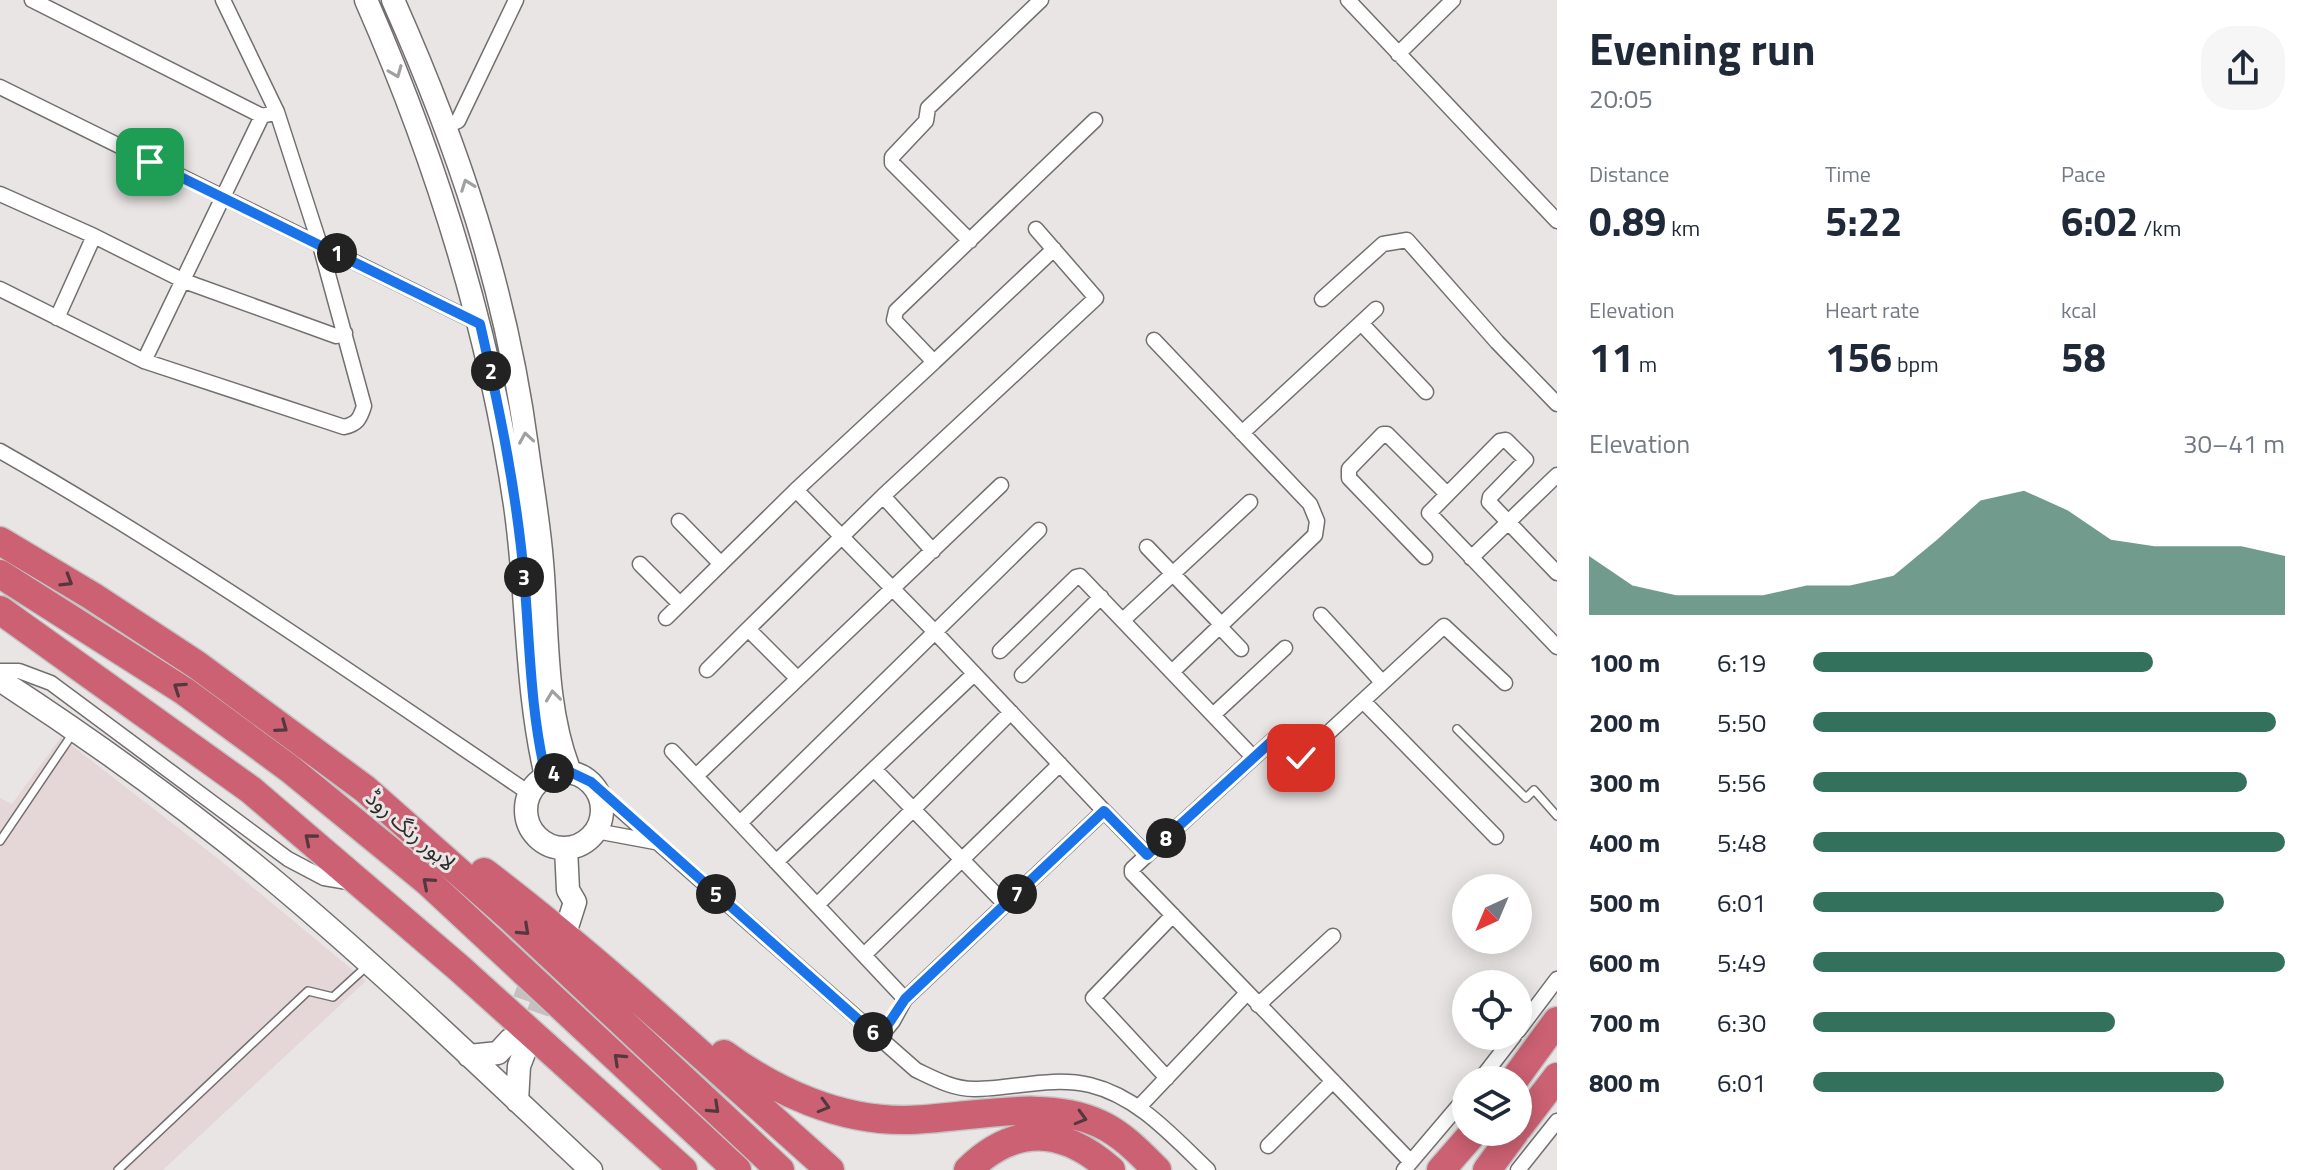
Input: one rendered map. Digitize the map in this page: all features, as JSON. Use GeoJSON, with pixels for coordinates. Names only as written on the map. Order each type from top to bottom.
{"type":"FeatureCollection","features":[{"type":"Feature","properties":{"kind":"highway","name":"لاہور رنگ روڈ"},"geometry":{"type":"LineString","coordinates":[[0,541],[92,596],[197,665],[365,789],[500,909],[780,1170]]}},
{"type":"Feature","properties":{"kind":"highway","name":"لاہور رنگ روڈ"},"geometry":{"type":"LineString","coordinates":[[0,574],[184,691],[290,769],[428,882],[737,1170]]}},
{"type":"Feature","properties":{"kind":"highway"},"geometry":{"type":"LineString","coordinates":[[0,610],[251,790],[362,883],[683,1170]]}},
{"type":"Feature","properties":{"kind":"highway"},"geometry":{"type":"LineString","coordinates":[[365,789],[426,828],[520,899],[717,1068],[830,1170]]}},
{"type":"Feature","properties":{"kind":"highway"},"geometry":{"type":"LineString","coordinates":[[614,980],[748,1072],[806,1101],[857,1115],[904,1120],[1058,1112],[1098,1123],[1115,1132],[1157,1170]]}},
{"type":"Feature","properties":{"kind":"highway"},"geometry":{"type":"LineString","coordinates":[[1524,1066],[1557,1021]]}},
{"type":"Feature","properties":{"kind":"highway"},"geometry":{"type":"LineString","coordinates":[[1532,1110],[1557,1077]]}},
{"type":"Feature","properties":{"kind":"highway"},"geometry":{"type":"LineString","coordinates":[[968,1170],[985,1153],[1011,1140],[1033,1136],[1053,1137],[1079,1145],[1111,1170]]}},
{"type":"Feature","properties":{"kind":"highway"},"geometry":{"type":"LineString","coordinates":[[1441,1170],[1462,1146]]}},
{"type":"Feature","properties":{"kind":"highway"},"geometry":{"type":"LineString","coordinates":[[1487,1170],[1505,1146]]}},
{"type":"Feature","properties":{"kind":"street"},"geometry":{"type":"LineString","coordinates":[[32,0],[270,114]]}},
{"type":"Feature","properties":{"kind":"street"},"geometry":{"type":"LineString","coordinates":[[0,289],[144,361],[344,427],[354,425],[361,418],[364,406],[320,245],[223,0]]}},
{"type":"Feature","properties":{"kind":"street"},"geometry":{"type":"LineString","coordinates":[[366,0],[434,171],[458,242],[498,401],[515,506],[537,730],[546,776]]}},
{"type":"Feature","properties":{"kind":"street"},"geometry":{"type":"LineString","coordinates":[[393,0],[446,126],[476,209],[508,332],[542,558],[558,734],[570,772]]}},
{"type":"Feature","properties":{"kind":"street"},"geometry":{"type":"LineString","coordinates":[[446,126],[458,121],[516,0]]}},
{"type":"Feature","properties":{"kind":"street"},"geometry":{"type":"LineString","coordinates":[[970,241],[892,163],[892,157],[926,121],[928,108],[1041,0]]}},
{"type":"Feature","properties":{"kind":"street"},"geometry":{"type":"LineString","coordinates":[[1348,0],[1557,221]]}},
{"type":"Feature","properties":{"kind":"street"},"geometry":{"type":"LineString","coordinates":[[1398,54],[1453,0]]}},
{"type":"Feature","properties":{"kind":"street"},"geometry":{"type":"LineString","coordinates":[[384,42],[408,32]]}},
{"type":"Feature","properties":{"kind":"street"},"geometry":{"type":"LineString","coordinates":[[0,87],[480,324]]}},
{"type":"Feature","properties":{"kind":"street"},"geometry":{"type":"LineString","coordinates":[[144,361],[270,114]]}},
{"type":"Feature","properties":{"kind":"street"},"geometry":{"type":"LineString","coordinates":[[934,362],[894,320],[894,315],[1095,120]]}},
{"type":"Feature","properties":{"kind":"street"},"geometry":{"type":"LineString","coordinates":[[0,194],[184,281],[336,336],[345,333]]}},
{"type":"Feature","properties":{"kind":"street"},"geometry":{"type":"LineString","coordinates":[[707,670],[883,496],[1096,298],[1036,229]]}},
{"type":"Feature","properties":{"kind":"street"},"geometry":{"type":"LineString","coordinates":[[57,318],[94,236]]}},
{"type":"Feature","properties":{"kind":"street"},"geometry":{"type":"LineString","coordinates":[[1322,299],[1383,244],[1407,240],[1497,342],[1557,404]]}},
{"type":"Feature","properties":{"kind":"street"},"geometry":{"type":"LineString","coordinates":[[666,618],[796,490],[1054,249]]}},
{"type":"Feature","properties":{"kind":"street"},"geometry":{"type":"LineString","coordinates":[[1242,433],[1376,309]]}},
{"type":"Feature","properties":{"kind":"street"},"geometry":{"type":"LineString","coordinates":[[1361,323],[1426,392]]}},
{"type":"Feature","properties":{"kind":"street"},"geometry":{"type":"LineString","coordinates":[[1154,340],[1310,504],[1317,521],[1315,535],[1173,671]]}},
{"type":"Feature","properties":{"kind":"street"},"geometry":{"type":"LineString","coordinates":[[1425,557],[1349,478],[1349,469],[1383,434],[1387,434],[1446,493]]}},
{"type":"Feature","properties":{"kind":"street"},"geometry":{"type":"LineString","coordinates":[[1557,573],[1489,500],[1526,460],[1506,440],[1500,441],[1429,513],[1557,647]]}},
{"type":"Feature","properties":{"kind":"street"},"geometry":{"type":"LineString","coordinates":[[0,451],[96,505],[218,583],[529,793]]}},
{"type":"Feature","properties":{"kind":"street"},"geometry":{"type":"LineString","coordinates":[[1471,558],[1557,475]]}},
{"type":"Feature","properties":{"kind":"street"},"geometry":{"type":"LineString","coordinates":[[696,776],[1001,485]]}},
{"type":"Feature","properties":{"kind":"street"},"geometry":{"type":"LineString","coordinates":[[796,490],[1147,855]]}},
{"type":"Feature","properties":{"kind":"street"},"geometry":{"type":"LineString","coordinates":[[883,496],[933,551]]}},
{"type":"Feature","properties":{"kind":"street"},"geometry":{"type":"LineString","coordinates":[[1123,620],[1250,502]]}},
{"type":"Feature","properties":{"kind":"street"},"geometry":{"type":"LineString","coordinates":[[679,521],[721,564]]}},
{"type":"Feature","properties":{"kind":"street"},"geometry":{"type":"LineString","coordinates":[[740,823],[1039,530]]}},
{"type":"Feature","properties":{"kind":"street"},"geometry":{"type":"LineString","coordinates":[[1147,547],[1241,649]]}},
{"type":"Feature","properties":{"kind":"street"},"geometry":{"type":"LineString","coordinates":[[640,564],[680,604]]}},
{"type":"Feature","properties":{"kind":"street"},"geometry":{"type":"LineString","coordinates":[[1000,651],[1078,576],[1253,757]]}},
{"type":"Feature","properties":{"kind":"street"},"geometry":{"type":"LineString","coordinates":[[1022,675],[1101,597]]}},
{"type":"Feature","properties":{"kind":"street"},"geometry":{"type":"LineString","coordinates":[[1321,615],[1382,682]]}},
{"type":"Feature","properties":{"kind":"street"},"geometry":{"type":"LineString","coordinates":[[1452,1114],[1408,1166],[1333,1081],[1131,871],[1275,739],[1299,760],[1444,626],[1505,683]]}},
{"type":"Feature","properties":{"kind":"street"},"geometry":{"type":"LineString","coordinates":[[748,629],[797,678]]}},
{"type":"Feature","properties":{"kind":"street"},"geometry":{"type":"LineString","coordinates":[[1213,715],[1285,648]]}},
{"type":"Feature","properties":{"kind":"street"},"geometry":{"type":"LineString","coordinates":[[0,671],[19,671],[51,683],[288,859],[324,878],[362,883]]}},
{"type":"Feature","properties":{"kind":"street"},"geometry":{"type":"LineString","coordinates":[[776,862],[974,674]]}},
{"type":"Feature","properties":{"kind":"street"},"geometry":{"type":"LineString","coordinates":[[0,680],[76,729],[297,900],[591,1170]]}},
{"type":"Feature","properties":{"kind":"street"},"geometry":{"type":"LineString","coordinates":[[1363,701],[1496,837]]}},
{"type":"Feature","properties":{"kind":"street"},"geometry":{"type":"LineString","coordinates":[[817,905],[1011,712]]}},
{"type":"Feature","properties":{"kind":"street"},"geometry":{"type":"LineString","coordinates":[[672,751],[905,999]]}},
{"type":"Feature","properties":{"kind":"street"},"geometry":{"type":"LineString","coordinates":[[865,954],[1060,764]]}},
{"type":"Feature","properties":{"kind":"street"},"geometry":{"type":"LineString","coordinates":[[874,769],[1006,905]]}},
{"type":"Feature","properties":{"kind":"street"},"geometry":{"type":"LineString","coordinates":[[596,788],[602,810],[596,831],[583,843],[566,848],[546,844],[529,827],[526,816],[529,793],[546,776],[570,772],[581,776],[596,788],[659,843],[916,1070],[945,1084],[972,1089],[1064,1081],[1092,1085],[1139,1107],[1208,1170]]}},
{"type":"Feature","properties":{"kind":"street"},"geometry":{"type":"LineString","coordinates":[[879,1038],[905,999],[1104,811]]}},
{"type":"Feature","properties":{"kind":"street"},"geometry":{"type":"LineString","coordinates":[[596,831],[659,843]]}},
{"type":"Feature","properties":{"kind":"street"},"geometry":{"type":"LineString","coordinates":[[561,919],[559,901],[568,890],[566,848]]}},
{"type":"Feature","properties":{"kind":"street"},"geometry":{"type":"LineString","coordinates":[[1167,1078],[1093,998],[1173,915]]}},
{"type":"Feature","properties":{"kind":"street"},"geometry":{"type":"LineString","coordinates":[[1258,1005],[1333,936]]}},
{"type":"Feature","properties":{"kind":"street"},"geometry":{"type":"LineString","coordinates":[[1532,1013],[1557,979]]}},
{"type":"Feature","properties":{"kind":"street"},"geometry":{"type":"LineString","coordinates":[[1139,1107],[1247,993]]}},
{"type":"Feature","properties":{"kind":"street"},"geometry":{"type":"LineString","coordinates":[[1491,1066],[1503,1050]]}},
{"type":"Feature","properties":{"kind":"street"},"geometry":{"type":"LineString","coordinates":[[469,1056],[513,1052],[517,1101]]}},
{"type":"Feature","properties":{"kind":"street"},"geometry":{"type":"LineString","coordinates":[[1268,1146],[1333,1081]]}},
{"type":"Feature","properties":{"kind":"street"},"geometry":{"type":"LineString","coordinates":[[1518,1170],[1557,1121]]}},
{"type":"Feature","properties":{"kind":"lane"},"geometry":{"type":"LineString","coordinates":[[0,841],[76,729]]}},
{"type":"Feature","properties":{"kind":"lane"},"geometry":{"type":"LineString","coordinates":[[1457,729],[1526,798],[1534,790],[1557,816]]}},
{"type":"Feature","properties":{"kind":"lane"},"geometry":{"type":"LineString","coordinates":[[118,1170],[308,991],[333,997],[368,964]]}},
{"type":"Feature","properties":{"kind":"shaded area"},"geometry":{"type":"Polygon","coordinates":[[[61,737],[221,861],[366,981],[163,1170],[0,1170],[0,798],[12,804],[61,737]]]}},
{"type":"Feature","properties":{"kind":"tunnel"},"geometry":{"type":"LineString","coordinates":[[513,1031],[536,965]]}},
{"type":"Feature","properties":{"kind":"tunnel"},"geometry":{"type":"LineString","coordinates":[[527,1044],[550,978]]}},
{"type":"Feature","properties":{"kind":"route"},"geometry":{"type":"LineString","coordinates":[[150,162],[480,324],[498,401],[515,506],[537,730],[546,776],[570,772],[591,782],[879,1038],[905,999],[1104,811],[1147,855],[1273,740],[1278,740],[1297,759],[1301,758]]}}]}
